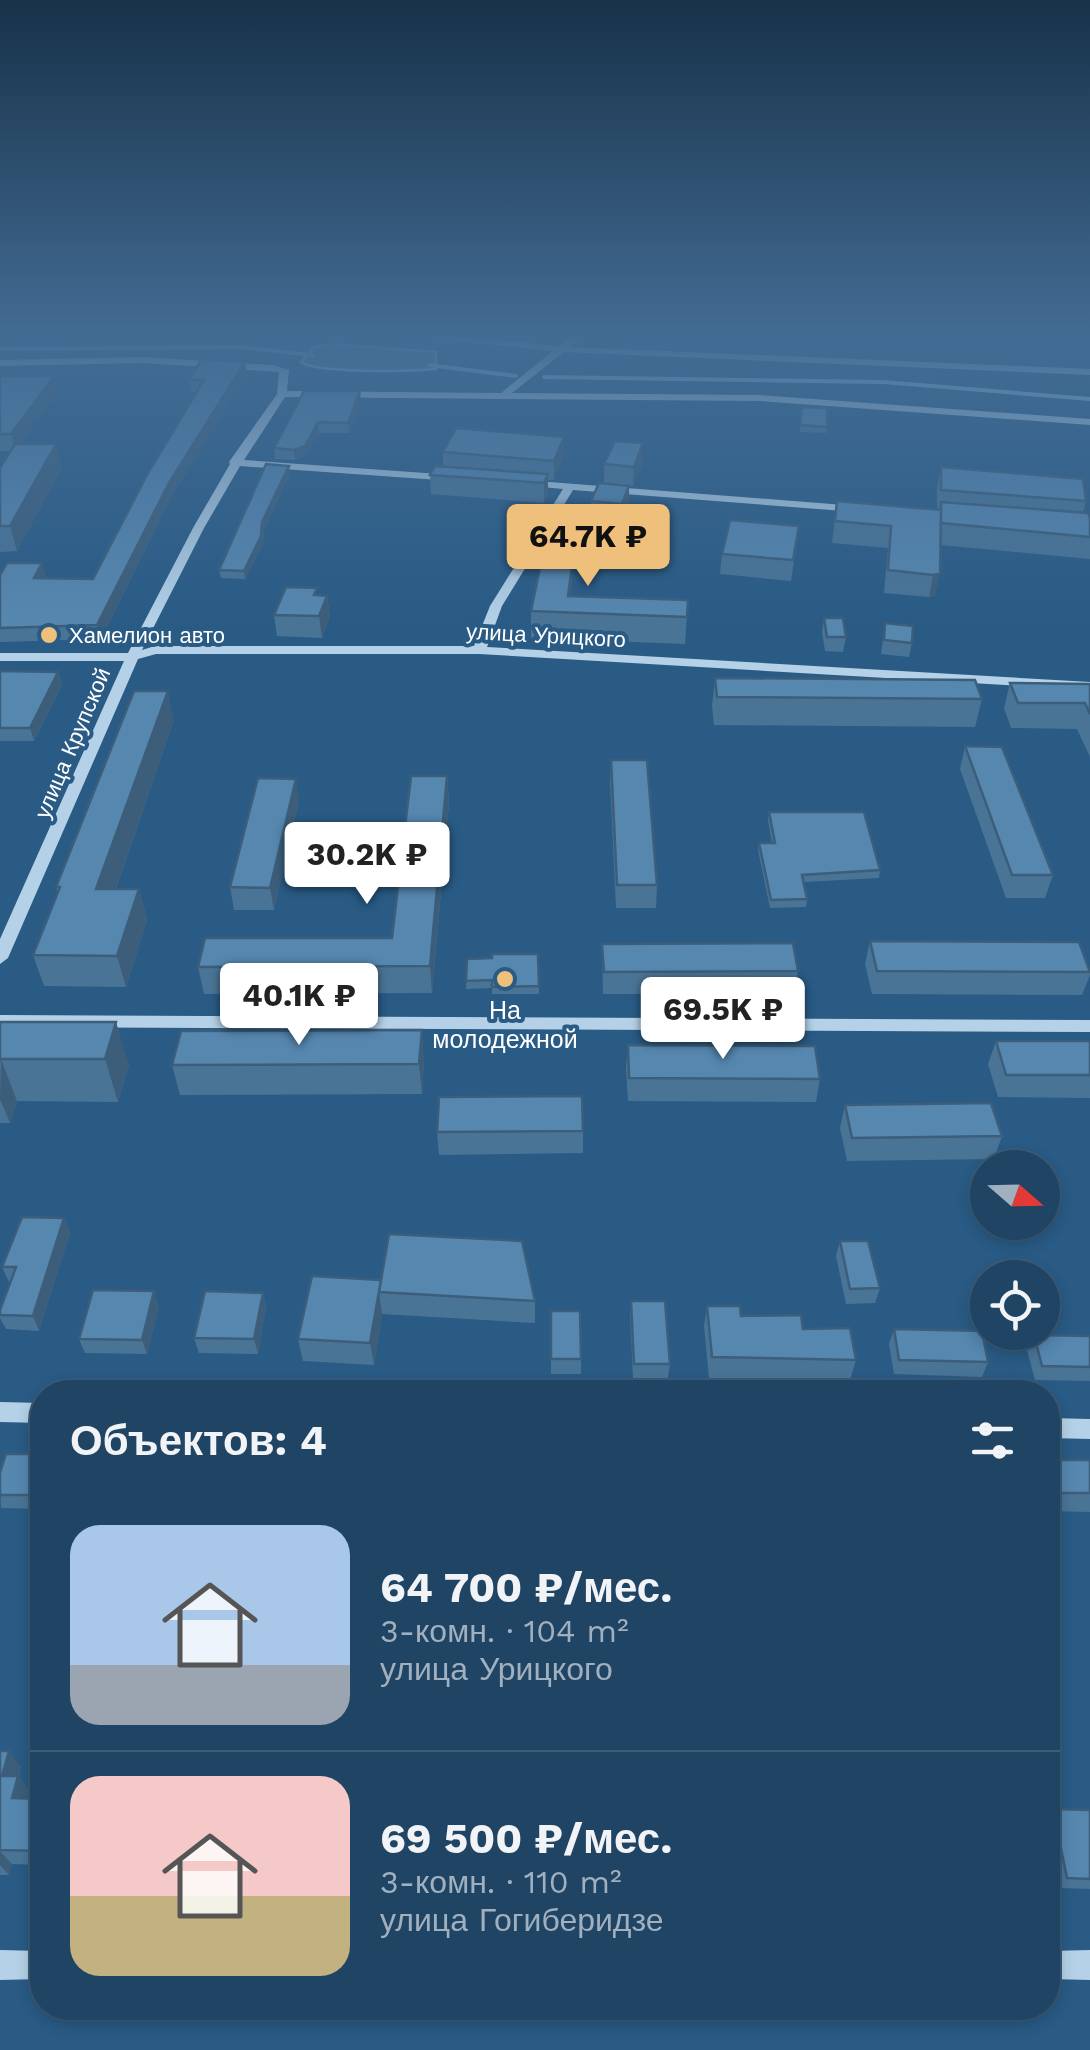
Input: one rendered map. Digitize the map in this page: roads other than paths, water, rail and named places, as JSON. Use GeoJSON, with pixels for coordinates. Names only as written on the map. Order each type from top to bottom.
{"type":"FeatureCollection","features":[{"type":"Feature","properties":{"kind":"street","name":"улица Крупской"},"geometry":{"type":"LineString","coordinates":[[0,958],[131,656],[234,462],[255,432]]}},
{"type":"Feature","properties":{"kind":"street"},"geometry":{"type":"LineString","coordinates":[[234,462],[472,479]]}},
{"type":"Feature","properties":{"kind":"street"},"geometry":{"type":"LineString","coordinates":[[511,482],[875,510]]}},
{"type":"Feature","properties":{"kind":"street"},"geometry":{"type":"LineString","coordinates":[[479,650],[495,606],[559,511],[570,486]]}},
{"type":"Feature","properties":{"kind":"street","name":"улица Урицкого"},"geometry":{"type":"LineString","coordinates":[[0,657],[131,656],[156,650],[479,650],[1090,686]]}},
{"type":"Feature","properties":{"kind":"street"},"geometry":{"type":"LineString","coordinates":[[0,1021],[1090,1026]]}},
{"type":"Feature","properties":{"kind":"street"},"geometry":{"type":"LineString","coordinates":[[0,1412],[30,1412]]}},
{"type":"Feature","properties":{"kind":"street"},"geometry":{"type":"LineString","coordinates":[[1060,1428],[1090,1429]]}},
{"type":"Feature","properties":{"kind":"street"},"geometry":{"type":"LineString","coordinates":[[0,1964],[30,1964]]}},
{"type":"Feature","properties":{"kind":"street"},"geometry":{"type":"LineString","coordinates":[[1060,1965],[1090,1965]]}},
{"type":"Feature","properties":{"kind":"place","name":"Хамелион авто"},"geometry":{"type":"Point","coordinates":[49,635]}},
{"type":"Feature","properties":{"kind":"place","name":"На молодежной"},"geometry":{"type":"Point","coordinates":[505,979]}}]}
